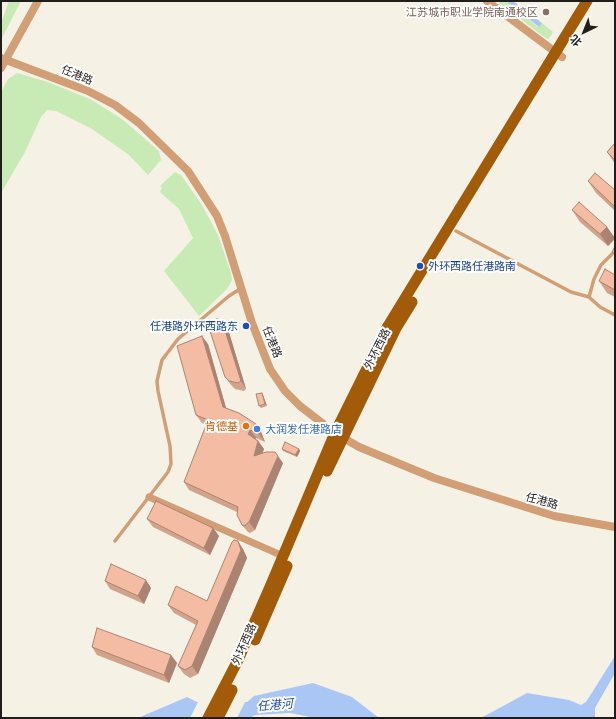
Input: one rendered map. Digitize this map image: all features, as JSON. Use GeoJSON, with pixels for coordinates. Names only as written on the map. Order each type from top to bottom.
{"type":"FeatureCollection","features":[{"type":"Feature","properties":{"kind":"main road","name":"外环西路"},"geometry":{"type":"LineString","coordinates":[[208,718],[225,694],[277,591],[339,436],[396,328],[456,231],[559,55],[587,1]]}},
{"type":"Feature","properties":{"kind":"main road","name":"外环西路"},"geometry":{"type":"LineString","coordinates":[[218,718],[225,694],[283,556],[388,326],[559,55],[596,1]]}},
{"type":"Feature","properties":{"kind":"street"},"geometry":{"type":"LineString","coordinates":[[1,68],[4,59],[38,1]]}},
{"type":"Feature","properties":{"kind":"street"},"geometry":{"type":"LineString","coordinates":[[487,1],[559,55]]}},
{"type":"Feature","properties":{"kind":"street","name":"任港路"},"geometry":{"type":"LineString","coordinates":[[4,59],[88,91],[115,105],[139,123],[188,171],[217,216],[255,330],[270,369],[278,381],[300,406],[339,436],[359,447],[434,478],[554,516],[615,527]]}},
{"type":"Feature","properties":{"kind":"street"},"geometry":{"type":"LineString","coordinates":[[149,496],[283,556]]}},
{"type":"Feature","properties":{"kind":"lane"},"geometry":{"type":"LineString","coordinates":[[456,231],[571,292],[589,297],[600,307],[615,315]]}},
{"type":"Feature","properties":{"kind":"lane"},"geometry":{"type":"LineString","coordinates":[[589,297],[594,279],[602,265],[615,251]]}},
{"type":"Feature","properties":{"kind":"lane"},"geometry":{"type":"LineString","coordinates":[[115,541],[168,472],[170,464],[170,446],[157,381],[162,360],[178,339],[229,296],[241,288]]}},
{"type":"Feature","properties":{"kind":"green space"},"geometry":{"type":"Polygon","coordinates":[[[9,1],[21,1],[1,40],[1,23],[9,1]]]}},
{"type":"Feature","properties":{"kind":"green space"},"geometry":{"type":"Polygon","coordinates":[[[497,1],[506,1],[538,27],[542,23],[553,32],[550,37],[548,39],[544,37],[497,1]]]}},
{"type":"Feature","properties":{"kind":"green space"},"geometry":{"type":"Polygon","coordinates":[[[17,73],[48,82],[90,99],[122,119],[159,151],[161,160],[148,175],[129,155],[92,129],[56,111],[47,110],[41,117],[25,152],[1,193],[1,92],[8,79],[17,73]]]}},
{"type":"Feature","properties":{"kind":"green space"},"geometry":{"type":"Polygon","coordinates":[[[175,172],[181,175],[202,205],[218,235],[231,273],[232,280],[227,289],[199,316],[164,271],[193,238],[179,209],[160,192],[162,188],[160,186],[175,172]]]}},
{"type":"Feature","properties":{"kind":"water"},"geometry":{"type":"Polygon","coordinates":[[[506,1],[513,1],[542,23],[539,27],[506,1]]]}},
{"type":"Feature","properties":{"kind":"water"},"geometry":{"type":"Polygon","coordinates":[[[615,656],[615,673],[595,708],[595,718],[481,718],[527,693],[569,700],[581,705],[586,702],[615,656]]]}},
{"type":"Feature","properties":{"kind":"water","name":"任港河"},"geometry":{"type":"Polygon","coordinates":[[[313,683],[352,697],[379,718],[315,718],[290,713],[255,715],[250,718],[138,718],[187,697],[197,702],[247,702],[254,696],[313,683]]]}},
{"type":"Feature","properties":{"kind":"pier"},"geometry":{"type":"Polygon","coordinates":[[[199,700],[246,700],[237,718],[190,718],[199,700]]]}},
{"type":"Feature","properties":{"kind":"building"},"geometry":{"type":"Polygon","coordinates":[[[615,143],[615,160],[607,152],[615,143]]]}},
{"type":"Feature","properties":{"kind":"building"},"geometry":{"type":"Polygon","coordinates":[[[595,173],[615,190],[615,207],[588,181],[595,173]]]}},
{"type":"Feature","properties":{"kind":"building"},"geometry":{"type":"Polygon","coordinates":[[[579,202],[607,227],[600,234],[572,210],[579,202]]]}},
{"type":"Feature","properties":{"kind":"building"},"geometry":{"type":"Polygon","coordinates":[[[615,246],[615,254],[612,252],[615,246]]]}},
{"type":"Feature","properties":{"kind":"building"},"geometry":{"type":"Polygon","coordinates":[[[605,269],[615,275],[615,290],[599,281],[605,269]]]}},
{"type":"Feature","properties":{"kind":"building"},"geometry":{"type":"Polygon","coordinates":[[[217,319],[222,321],[241,381],[238,383],[229,381],[225,377],[207,322],[217,319]]]}},
{"type":"Feature","properties":{"kind":"building"},"geometry":{"type":"Polygon","coordinates":[[[202,336],[223,407],[239,413],[256,424],[259,434],[250,430],[248,434],[258,441],[254,456],[266,452],[275,452],[278,456],[249,522],[244,526],[237,515],[238,507],[184,482],[208,420],[196,415],[177,346],[202,336]]]}},
{"type":"Feature","properties":{"kind":"building"},"geometry":{"type":"Polygon","coordinates":[[[262,393],[265,404],[259,406],[256,394],[262,393]]]}},
{"type":"Feature","properties":{"kind":"building"},"geometry":{"type":"Polygon","coordinates":[[[285,442],[299,449],[295,455],[282,449],[285,442]]]}},
{"type":"Feature","properties":{"kind":"building"},"geometry":{"type":"Polygon","coordinates":[[[156,501],[213,528],[204,548],[147,519],[156,501]]]}},
{"type":"Feature","properties":{"kind":"building"},"geometry":{"type":"Polygon","coordinates":[[[234,540],[238,541],[241,550],[192,666],[185,670],[178,666],[198,621],[168,605],[176,586],[207,601],[234,540]]]}},
{"type":"Feature","properties":{"kind":"building"},"geometry":{"type":"Polygon","coordinates":[[[111,564],[146,580],[138,596],[105,581],[111,564]]]}},
{"type":"Feature","properties":{"kind":"building"},"geometry":{"type":"Polygon","coordinates":[[[97,628],[171,655],[164,675],[92,647],[97,628]]]}},
{"type":"Feature","properties":{"kind":"place","name":"江苏城市职业学院南通校区"},"geometry":{"type":"Point","coordinates":[546,12]}},
{"type":"Feature","properties":{"kind":"place","name":"外环西路任港路南"},"geometry":{"type":"Point","coordinates":[420,266]}},
{"type":"Feature","properties":{"kind":"place","name":"任港路外环西路东"},"geometry":{"type":"Point","coordinates":[246,326]}},
{"type":"Feature","properties":{"kind":"place","name":"肯德基"},"geometry":{"type":"Point","coordinates":[246,426]}},
{"type":"Feature","properties":{"kind":"place","name":"大润发任港路店"},"geometry":{"type":"Point","coordinates":[257,429]}}]}
